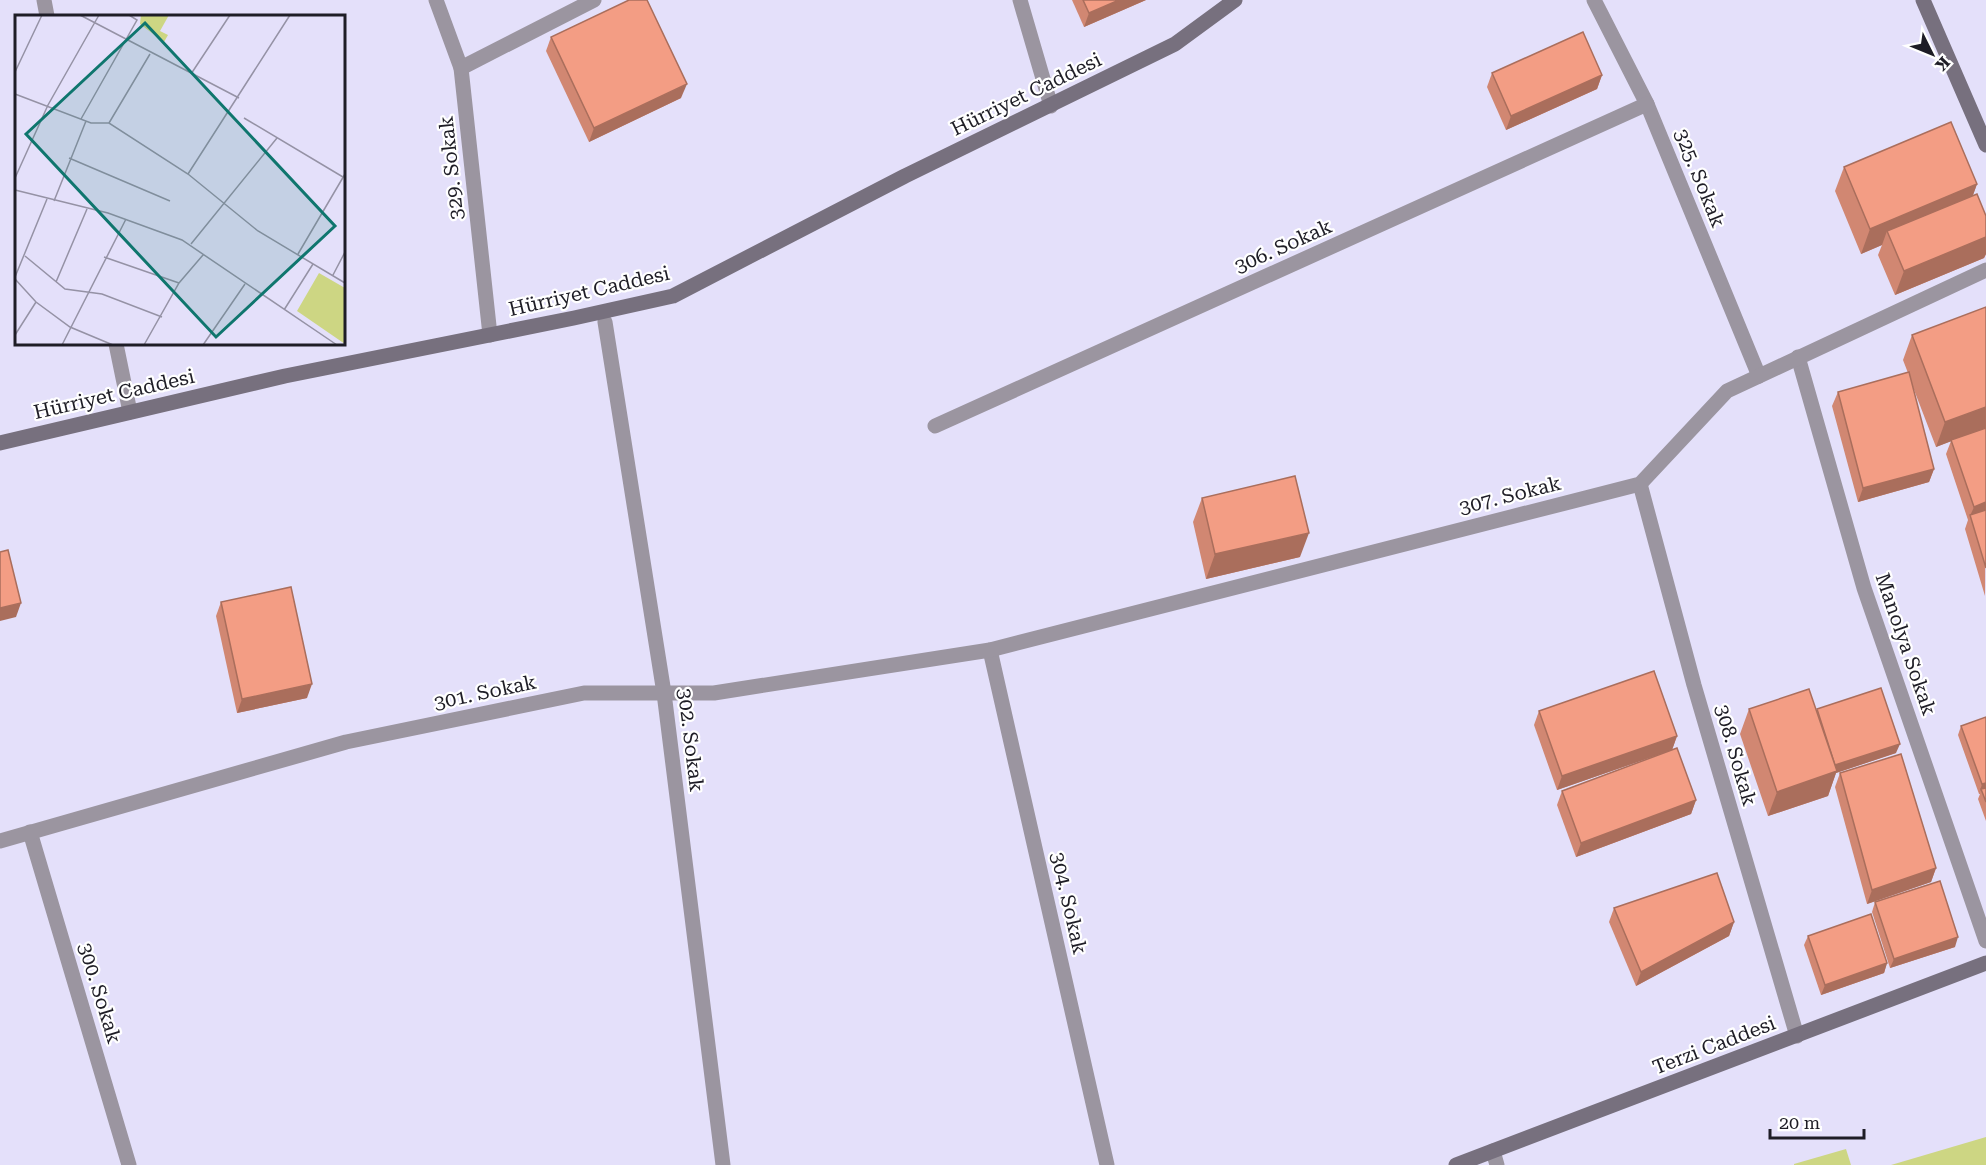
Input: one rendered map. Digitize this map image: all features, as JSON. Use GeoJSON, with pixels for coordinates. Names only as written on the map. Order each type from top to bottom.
{"type":"FeatureCollection","features":[{"type":"Feature","properties":{"kind":"street"},"geometry":{"type":"LineString","coordinates":[[44,0],[47,15]]}},
{"type":"Feature","properties":{"kind":"street","name":"329. Sokak"},"geometry":{"type":"LineString","coordinates":[[436,0],[461,68],[490,335]]}},
{"type":"Feature","properties":{"kind":"street"},"geometry":{"type":"LineString","coordinates":[[461,68],[594,0]]}},
{"type":"Feature","properties":{"kind":"street"},"geometry":{"type":"LineString","coordinates":[[1020,0],[1051,106]]}},
{"type":"Feature","properties":{"kind":"street","name":"Hürriyet Caddesi"},"geometry":{"type":"LineString","coordinates":[[0,443],[285,376],[673,296],[905,176],[1174,44],[1235,0]]}},
{"type":"Feature","properties":{"kind":"street","name":"325. Sokak"},"geometry":{"type":"LineString","coordinates":[[1594,0],[1647,104],[1759,376]]}},
{"type":"Feature","properties":{"kind":"street"},"geometry":{"type":"LineString","coordinates":[[1923,0],[1986,145]]}},
{"type":"Feature","properties":{"kind":"street","name":"306. Sokak"},"geometry":{"type":"LineString","coordinates":[[935,426],[1647,104]]}},
{"type":"Feature","properties":{"kind":"street"},"geometry":{"type":"LineString","coordinates":[[1640,484],[1727,391],[1986,270]]}},
{"type":"Feature","properties":{"kind":"street","name":"302. Sokak"},"geometry":{"type":"LineString","coordinates":[[605,322],[664,693],[723,1165]]}},
{"type":"Feature","properties":{"kind":"street"},"geometry":{"type":"LineString","coordinates":[[116,345],[130,412]]}},
{"type":"Feature","properties":{"kind":"street","name":"Manolya Sokak"},"geometry":{"type":"LineString","coordinates":[[1798,357],[1864,588],[1986,941]]}},
{"type":"Feature","properties":{"kind":"street","name":"307. Sokak"},"geometry":{"type":"LineString","coordinates":[[990,650],[1640,484]]}},
{"type":"Feature","properties":{"kind":"street","name":"308. Sokak"},"geometry":{"type":"LineString","coordinates":[[1640,484],[1694,685],[1797,1036]]}},
{"type":"Feature","properties":{"kind":"street","name":"301. Sokak"},"geometry":{"type":"LineString","coordinates":[[0,840],[346,742],[584,693],[714,693],[990,650]]}},
{"type":"Feature","properties":{"kind":"street","name":"304. Sokak"},"geometry":{"type":"LineString","coordinates":[[990,650],[1107,1165]]}},
{"type":"Feature","properties":{"kind":"street","name":"300. Sokak"},"geometry":{"type":"LineString","coordinates":[[30,832],[129,1165]]}},
{"type":"Feature","properties":{"kind":"street","name":"Terzi Caddesi"},"geometry":{"type":"LineString","coordinates":[[1456,1165],[1495,1158],[1797,1036],[1986,963]]}},
{"type":"Feature","properties":{"kind":"green space"},"geometry":{"type":"Polygon","coordinates":[[[1986,1137],[1986,1165],[1891,1165],[1986,1137]]]}},
{"type":"Feature","properties":{"kind":"green space"},"geometry":{"type":"Polygon","coordinates":[[[1846,1149],[1851,1165],[1794,1165],[1794,1164],[1846,1149]]]}},
{"type":"Feature","properties":{"kind":"building"},"geometry":{"type":"Polygon","coordinates":[[[629,0],[647,0],[687,84],[594,128],[551,37],[629,0]]]}},
{"type":"Feature","properties":{"kind":"building"},"geometry":{"type":"Polygon","coordinates":[[[1083,0],[1119,0],[1089,13],[1083,0]]]}},
{"type":"Feature","properties":{"kind":"building"},"geometry":{"type":"Polygon","coordinates":[[[1583,32],[1602,75],[1511,116],[1492,73],[1583,32]]]}},
{"type":"Feature","properties":{"kind":"building"},"geometry":{"type":"Polygon","coordinates":[[[1951,122],[1977,184],[1870,229],[1844,167],[1951,122]]]}},
{"type":"Feature","properties":{"kind":"building"},"geometry":{"type":"Polygon","coordinates":[[[1977,194],[1986,216],[1986,237],[1904,271],[1887,231],[1977,194]]]}},
{"type":"Feature","properties":{"kind":"building"},"geometry":{"type":"Polygon","coordinates":[[[1986,307],[1986,407],[1945,422],[1912,335],[1986,307]]]}},
{"type":"Feature","properties":{"kind":"building"},"geometry":{"type":"Polygon","coordinates":[[[1909,372],[1934,469],[1863,488],[1838,392],[1909,372]]]}},
{"type":"Feature","properties":{"kind":"building"},"geometry":{"type":"Polygon","coordinates":[[[1986,428],[1986,502],[1974,507],[1951,440],[1986,428]]]}},
{"type":"Feature","properties":{"kind":"building"},"geometry":{"type":"Polygon","coordinates":[[[1295,476],[1309,533],[1215,554],[1202,498],[1295,476]]]}},
{"type":"Feature","properties":{"kind":"building"},"geometry":{"type":"Polygon","coordinates":[[[1986,510],[1986,568],[1970,515],[1986,510]]]}},
{"type":"Feature","properties":{"kind":"building"},"geometry":{"type":"Polygon","coordinates":[[[8,550],[21,603],[0,608],[0,552],[8,550]]]}},
{"type":"Feature","properties":{"kind":"building"},"geometry":{"type":"Polygon","coordinates":[[[291,587],[312,684],[242,699],[221,602],[291,587]]]}},
{"type":"Feature","properties":{"kind":"building"},"geometry":{"type":"Polygon","coordinates":[[[1654,671],[1677,736],[1562,776],[1539,711],[1654,671]]]}},
{"type":"Feature","properties":{"kind":"building"},"geometry":{"type":"Polygon","coordinates":[[[1881,688],[1900,744],[1835,765],[1817,709],[1881,688]]]}},
{"type":"Feature","properties":{"kind":"building"},"geometry":{"type":"Polygon","coordinates":[[[1809,689],[1837,771],[1777,792],[1749,709],[1809,689]]]}},
{"type":"Feature","properties":{"kind":"building"},"geometry":{"type":"Polygon","coordinates":[[[1986,717],[1986,783],[1982,784],[1961,726],[1986,717]]]}},
{"type":"Feature","properties":{"kind":"building"},"geometry":{"type":"Polygon","coordinates":[[[1677,748],[1696,800],[1581,843],[1562,791],[1677,748]]]}},
{"type":"Feature","properties":{"kind":"building"},"geometry":{"type":"Polygon","coordinates":[[[1901,754],[1936,868],[1872,890],[1840,773],[1901,754]]]}},
{"type":"Feature","properties":{"kind":"building"},"geometry":{"type":"Polygon","coordinates":[[[1986,788],[1986,802],[1981,789],[1986,788]]]}},
{"type":"Feature","properties":{"kind":"building"},"geometry":{"type":"Polygon","coordinates":[[[1717,873],[1734,922],[1641,972],[1614,908],[1717,873]]]}},
{"type":"Feature","properties":{"kind":"building"},"geometry":{"type":"Polygon","coordinates":[[[1940,881],[1958,937],[1894,959],[1875,902],[1940,881]]]}},
{"type":"Feature","properties":{"kind":"building"},"geometry":{"type":"Polygon","coordinates":[[[1871,914],[1887,963],[1825,985],[1808,936],[1871,914]]]}}]}
